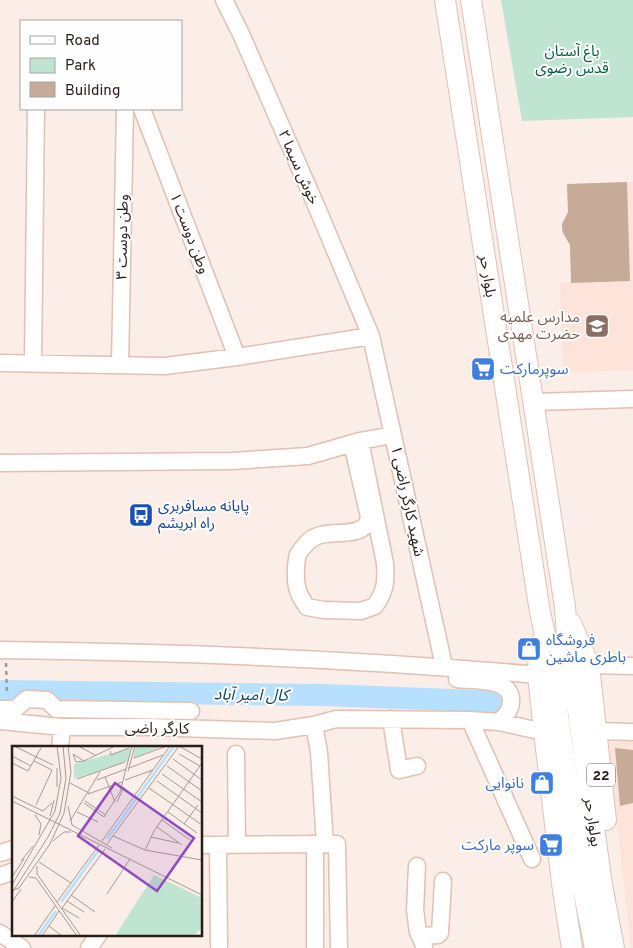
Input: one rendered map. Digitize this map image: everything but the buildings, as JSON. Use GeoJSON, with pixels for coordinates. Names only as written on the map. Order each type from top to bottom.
{"type":"FeatureCollection","features":[{"type":"Feature","properties":{"kind":"main road","name":"بلوار حر"},"geometry":{"type":"LineString","coordinates":[[445,0],[540,612]]}},
{"type":"Feature","properties":{"kind":"main road","name":"بلوار حر"},"geometry":{"type":"LineString","coordinates":[[471,0],[565,607]]}},
{"type":"Feature","properties":{"kind":"main road","name":"بولوار حر"},"geometry":{"type":"LineString","coordinates":[[565,607],[568,651],[598,858],[614,948]]}},
{"type":"Feature","properties":{"kind":"main road","name":"22"},"geometry":{"type":"LineString","coordinates":[[565,607],[589,665],[609,846],[625,948]]}},
{"type":"Feature","properties":{"kind":"main road"},"geometry":{"type":"LineString","coordinates":[[540,612],[538,675],[563,891],[572,948]]}},
{"type":"Feature","properties":{"kind":"main road","name":"بولوار حر"},"geometry":{"type":"LineString","coordinates":[[540,612],[555,680],[558,716],[583,889],[595,948]]}},
{"type":"Feature","properties":{"kind":"street","name":"خوش سیما ۲"},"geometry":{"type":"LineString","coordinates":[[224,0],[241,34],[318,210],[371,336]]}},
{"type":"Feature","properties":{"kind":"street"},"geometry":{"type":"LineString","coordinates":[[34,363],[36,110]]}},
{"type":"Feature","properties":{"kind":"street","name":"وطن دوست ۳"},"geometry":{"type":"LineString","coordinates":[[120,365],[124,110]]}},
{"type":"Feature","properties":{"kind":"street","name":"وطن دوست ۱"},"geometry":{"type":"LineString","coordinates":[[142,110],[237,358]]}},
{"type":"Feature","properties":{"kind":"street"},"geometry":{"type":"LineString","coordinates":[[0,363],[164,366],[237,358],[371,336]]}},
{"type":"Feature","properties":{"kind":"street","name":"شهید کارگر راضی ۱"},"geometry":{"type":"LineString","coordinates":[[371,336],[444,666]]}},
{"type":"Feature","properties":{"kind":"street"},"geometry":{"type":"LineString","coordinates":[[533,402],[633,399]]}},
{"type":"Feature","properties":{"kind":"street"},"geometry":{"type":"LineString","coordinates":[[0,463],[242,460],[308,456],[356,442],[393,435]]}},
{"type":"Feature","properties":{"kind":"street"},"geometry":{"type":"LineString","coordinates":[[356,442],[385,563],[386,582],[382,595],[375,606],[361,611],[324,610],[307,607],[299,596],[296,581],[297,554],[310,538],[328,533],[355,532],[366,525],[369,517],[356,442]]}},
{"type":"Feature","properties":{"kind":"street"},"geometry":{"type":"LineString","coordinates":[[3,656],[120,652],[444,666],[538,675]]}},
{"type":"Feature","properties":{"kind":"street"},"geometry":{"type":"LineString","coordinates":[[356,662],[396,673],[493,682],[506,686],[511,695],[512,705],[499,722]]}},
{"type":"Feature","properties":{"kind":"street"},"geometry":{"type":"LineString","coordinates":[[589,665],[633,666]]}},
{"type":"Feature","properties":{"kind":"street"},"geometry":{"type":"LineString","coordinates":[[3,705],[15,709],[27,699],[47,700],[56,708],[191,712]]}},
{"type":"Feature","properties":{"kind":"street","name":"کارگر راضی"},"geometry":{"type":"LineString","coordinates":[[0,721],[62,727],[147,727],[275,731],[314,725],[336,719],[470,720],[499,722],[544,732]]}},
{"type":"Feature","properties":{"kind":"street"},"geometry":{"type":"LineString","coordinates":[[391,719],[398,770],[418,766]]}},
{"type":"Feature","properties":{"kind":"street"},"geometry":{"type":"LineString","coordinates":[[470,720],[532,859]]}},
{"type":"Feature","properties":{"kind":"street"},"geometry":{"type":"LineString","coordinates":[[314,725],[319,752],[326,844],[339,948]]}},
{"type":"Feature","properties":{"kind":"street"},"geometry":{"type":"LineString","coordinates":[[60,746],[62,727]]}},
{"type":"Feature","properties":{"kind":"street"},"geometry":{"type":"LineString","coordinates":[[596,731],[633,732]]}},
{"type":"Feature","properties":{"kind":"street"},"geometry":{"type":"LineString","coordinates":[[236,754],[237,845]]}},
{"type":"Feature","properties":{"kind":"street"},"geometry":{"type":"LineString","coordinates":[[202,845],[326,844]]}},
{"type":"Feature","properties":{"kind":"street"},"geometry":{"type":"LineString","coordinates":[[315,948],[326,844]]}},
{"type":"Feature","properties":{"kind":"street"},"geometry":{"type":"LineString","coordinates":[[218,845],[219,945]]}},
{"type":"Feature","properties":{"kind":"street"},"geometry":{"type":"LineString","coordinates":[[417,866],[415,911],[418,934],[422,942],[440,933],[443,881]]}},
{"type":"Feature","properties":{"kind":"street"},"geometry":{"type":"LineString","coordinates":[[0,876],[12,872]]}},
{"type":"Feature","properties":{"kind":"street"},"geometry":{"type":"LineString","coordinates":[[0,933],[22,948]]}},
{"type":"Feature","properties":{"kind":"street"},"geometry":{"type":"LineString","coordinates":[[89,948],[97,936]]}},
{"type":"Feature","properties":{"kind":"path"},"geometry":{"type":"LineString","coordinates":[[3,656],[3,705]]}},
{"type":"Feature","properties":{"kind":"shaded area"},"geometry":{"type":"Polygon","coordinates":[[[633,182],[633,370],[563,373],[560,283],[571,282],[570,245],[562,228],[568,212],[567,184],[633,182]]]}},
{"type":"Feature","properties":{"kind":"shaded area"},"geometry":{"type":"Polygon","coordinates":[[[608,742],[633,742],[633,948],[631,948],[608,742]]]}},
{"type":"Feature","properties":{"kind":"green space","name":"باغ آستان قدس رضوی"},"geometry":{"type":"Polygon","coordinates":[[[501,0],[633,0],[633,117],[522,121],[501,0]]]}},
{"type":"Feature","properties":{"kind":"waterway","name":"کال امیر آباد"},"geometry":{"type":"LineString","coordinates":[[0,691],[324,695],[502,702]]}},
{"type":"Feature","properties":{"kind":"place","name":"مدارس علمیه حضرت مهدی"},"geometry":{"type":"Point","coordinates":[597,326]}},
{"type":"Feature","properties":{"kind":"place","name":"سوپرمارکت"},"geometry":{"type":"Point","coordinates":[483,369]}},
{"type":"Feature","properties":{"kind":"place","name":"پایانه مسافربری راه ابریشم"},"geometry":{"type":"Point","coordinates":[141,515]}},
{"type":"Feature","properties":{"kind":"place","name":"فروشگاه باطری ماشین"},"geometry":{"type":"Point","coordinates":[529,649]}},
{"type":"Feature","properties":{"kind":"place","name":"نانوایی"},"geometry":{"type":"Point","coordinates":[542,783]}},
{"type":"Feature","properties":{"kind":"place","name":"سوپر مارکت"},"geometry":{"type":"Point","coordinates":[551,845]}}]}
